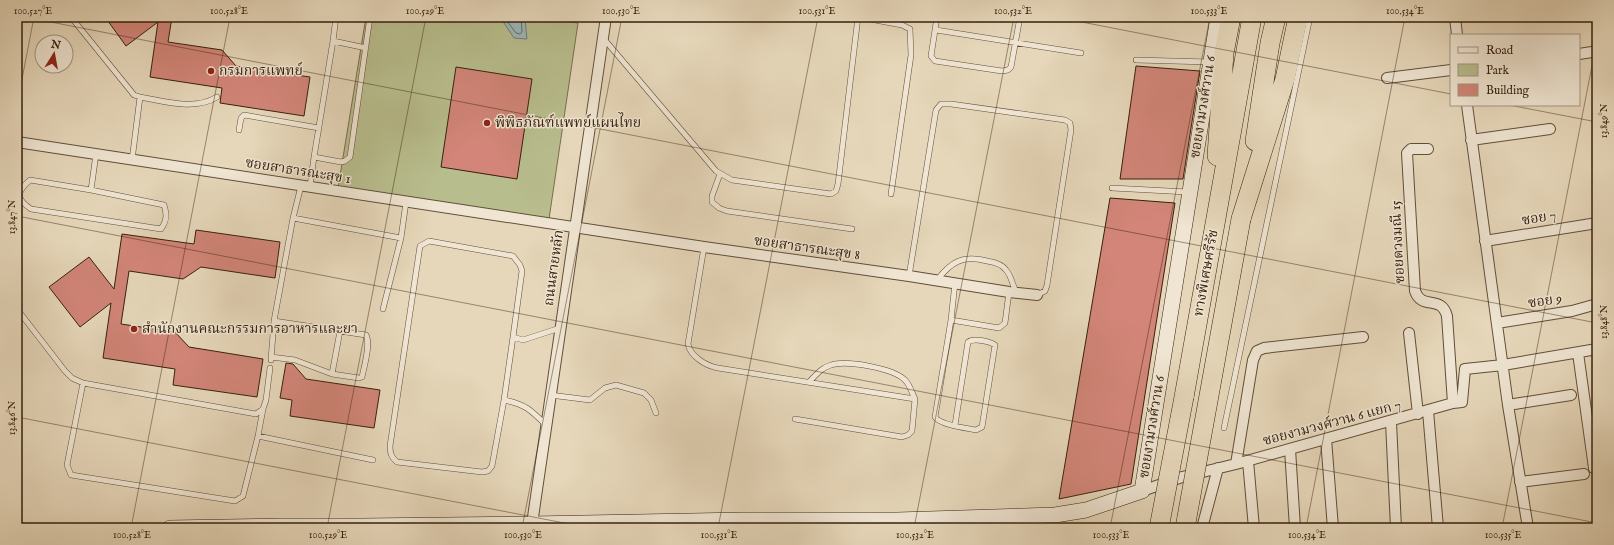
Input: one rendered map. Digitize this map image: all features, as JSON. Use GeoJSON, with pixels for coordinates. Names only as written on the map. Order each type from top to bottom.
{"type":"FeatureCollection","features":[{"type":"Feature","properties":{"kind":"highway"},"geometry":{"type":"LineString","coordinates":[[1216,220],[1219,104],[1224,53],[1231,17]]}},
{"type":"Feature","properties":{"kind":"highway","name":"ทางพิเศษศรีรัช"},"geometry":{"type":"LineString","coordinates":[[1159,528],[1252,17]]}},
{"type":"Feature","properties":{"kind":"highway","name":"ทางพิเศษศรีรัช"},"geometry":{"type":"LineString","coordinates":[[1185,528],[1259,119],[1270,43],[1276,17]]}},
{"type":"Feature","properties":{"kind":"highway"},"geometry":{"type":"LineString","coordinates":[[1241,219],[1285,79],[1298,17]]}},
{"type":"Feature","properties":{"kind":"street","name":"ถนนสายหลัก"},"geometry":{"type":"LineString","coordinates":[[532,524],[606,17]]}},
{"type":"Feature","properties":{"kind":"street","name":"ซอยงามวงศ์วาน 6"},"geometry":{"type":"LineString","coordinates":[[170,528],[438,527],[532,524],[898,524],[1023,522],[1055,515],[1079,512],[1142,491],[1218,17]]}},
{"type":"Feature","properties":{"kind":"street"},"geometry":{"type":"LineString","coordinates":[[1455,17],[1457,34]]}},
{"type":"Feature","properties":{"kind":"street"},"geometry":{"type":"LineString","coordinates":[[1580,54],[1592,52]]}},
{"type":"Feature","properties":{"kind":"street"},"geometry":{"type":"LineString","coordinates":[[1387,78],[1450,70]]}},
{"type":"Feature","properties":{"kind":"street"},"geometry":{"type":"LineString","coordinates":[[1466,106],[1507,387],[1508,405],[1528,528]]}},
{"type":"Feature","properties":{"kind":"street"},"geometry":{"type":"LineString","coordinates":[[1471,140],[1550,129]]}},
{"type":"Feature","properties":{"kind":"street","name":"ซอยสาธารณะสุข 1"},"geometry":{"type":"LineString","coordinates":[[17,142],[574,228]]}},
{"type":"Feature","properties":{"kind":"street","name":"ซอยดวงมณี 15"},"geometry":{"type":"LineString","coordinates":[[1428,149],[1411,150],[1407,153],[1415,291],[1417,298],[1421,301],[1439,304],[1445,308],[1447,316],[1453,403]]}},
{"type":"Feature","properties":{"kind":"street","name":"ซอย 7"},"geometry":{"type":"LineString","coordinates":[[1485,241],[1597,223]]}},
{"type":"Feature","properties":{"kind":"street","name":"ซอยสาธารณะสุข 8"},"geometry":{"type":"LineString","coordinates":[[574,228],[1037,295]]}},
{"type":"Feature","properties":{"kind":"street","name":"ซอย 9"},"geometry":{"type":"LineString","coordinates":[[1497,323],[1572,311],[1597,304]]}},
{"type":"Feature","properties":{"kind":"street"},"geometry":{"type":"LineString","coordinates":[[1409,333],[1423,412],[1438,528]]}},
{"type":"Feature","properties":{"kind":"street"},"geometry":{"type":"LineString","coordinates":[[1236,464],[1253,360],[1257,351],[1264,348],[1363,337]]}},
{"type":"Feature","properties":{"kind":"street"},"geometry":{"type":"LineString","coordinates":[[1453,403],[1462,402],[1465,369],[1503,365],[1597,349]]}},
{"type":"Feature","properties":{"kind":"street"},"geometry":{"type":"LineString","coordinates":[[1578,353],[1594,468],[1597,468]]}},
{"type":"Feature","properties":{"kind":"street"},"geometry":{"type":"LineString","coordinates":[[1508,405],[1572,395]]}},
{"type":"Feature","properties":{"kind":"street","name":"ซอยงามวงศ์วาน 6 แยก 7"},"geometry":{"type":"LineString","coordinates":[[1142,491],[1218,468],[1390,422],[1453,403]]}},
{"type":"Feature","properties":{"kind":"street"},"geometry":{"type":"LineString","coordinates":[[1390,422],[1396,528]]}},
{"type":"Feature","properties":{"kind":"street"},"geometry":{"type":"LineString","coordinates":[[1326,439],[1333,528]]}},
{"type":"Feature","properties":{"kind":"street"},"geometry":{"type":"LineString","coordinates":[[1290,449],[1295,528]]}},
{"type":"Feature","properties":{"kind":"street"},"geometry":{"type":"LineString","coordinates":[[1248,461],[1254,528]]}},
{"type":"Feature","properties":{"kind":"street"},"geometry":{"type":"LineString","coordinates":[[1202,528],[1218,468]]}},
{"type":"Feature","properties":{"kind":"street"},"geometry":{"type":"LineString","coordinates":[[1520,482],[1584,474]]}},
{"type":"Feature","properties":{"kind":"lane"},"geometry":{"type":"LineString","coordinates":[[71,17],[129,91],[140,97],[190,104],[208,103],[217,97]]}},
{"type":"Feature","properties":{"kind":"lane"},"geometry":{"type":"LineString","coordinates":[[274,321],[366,336],[368,339],[362,377],[353,378],[332,374],[295,360],[271,358],[274,321],[293,218],[314,157],[336,17]]}},
{"type":"Feature","properties":{"kind":"lane"},"geometry":{"type":"LineString","coordinates":[[314,157],[341,162],[350,157],[370,17]]}},
{"type":"Feature","properties":{"kind":"lane"},"geometry":{"type":"LineString","coordinates":[[603,38],[720,174],[732,180],[832,194],[836,191],[838,184],[858,17],[902,25],[910,29],[911,55],[891,194]]}},
{"type":"Feature","properties":{"kind":"lane"},"geometry":{"type":"LineString","coordinates":[[937,17],[932,58],[955,65],[1002,71],[1008,70],[1011,67],[1020,17]]}},
{"type":"Feature","properties":{"kind":"lane"},"geometry":{"type":"LineString","coordinates":[[1224,428],[1310,17]]}},
{"type":"Feature","properties":{"kind":"lane"},"geometry":{"type":"LineString","coordinates":[[936,30],[1081,53]]}},
{"type":"Feature","properties":{"kind":"lane"},"geometry":{"type":"LineString","coordinates":[[333,41],[366,48]]}},
{"type":"Feature","properties":{"kind":"lane"},"geometry":{"type":"LineString","coordinates":[[1136,60],[1210,62]]}},
{"type":"Feature","properties":{"kind":"lane"},"geometry":{"type":"LineString","coordinates":[[132,160],[140,97]]}},
{"type":"Feature","properties":{"kind":"lane"},"geometry":{"type":"LineString","coordinates":[[909,276],[936,110],[941,104],[951,104],[1065,120],[1070,123],[1072,130],[1048,285],[1044,291],[1037,295]]}},
{"type":"Feature","properties":{"kind":"lane"},"geometry":{"type":"LineString","coordinates":[[239,130],[241,118],[244,115],[319,128]]}},
{"type":"Feature","properties":{"kind":"lane"},"geometry":{"type":"LineString","coordinates":[[91,190],[96,154]]}},
{"type":"Feature","properties":{"kind":"lane"},"geometry":{"type":"LineString","coordinates":[[720,174],[712,196],[712,202],[719,208],[727,211],[852,229]]}},
{"type":"Feature","properties":{"kind":"lane"},"geometry":{"type":"LineString","coordinates":[[30,180],[91,190],[164,204],[167,214],[165,224],[161,229],[31,209],[22,204],[19,198],[21,187],[30,180]]}},
{"type":"Feature","properties":{"kind":"lane"},"geometry":{"type":"LineString","coordinates":[[1112,188],[1190,192]]}},
{"type":"Feature","properties":{"kind":"lane"},"geometry":{"type":"LineString","coordinates":[[384,309],[401,238],[406,202]]}},
{"type":"Feature","properties":{"kind":"lane"},"geometry":{"type":"LineString","coordinates":[[293,218],[401,238]]}},
{"type":"Feature","properties":{"kind":"lane"},"geometry":{"type":"LineString","coordinates":[[429,241],[513,256],[517,259],[522,271],[513,337],[504,400],[492,466],[488,471],[482,472],[397,462],[390,454],[390,446],[420,246],[429,241]]}},
{"type":"Feature","properties":{"kind":"lane"},"geometry":{"type":"LineString","coordinates":[[704,247],[688,344],[691,353],[711,367],[915,399]]}},
{"type":"Feature","properties":{"kind":"lane"},"geometry":{"type":"LineString","coordinates":[[937,280],[947,268],[957,261],[968,258],[997,263],[1007,270],[1012,292],[1005,324],[999,328],[951,320]]}},
{"type":"Feature","properties":{"kind":"lane"},"geometry":{"type":"LineString","coordinates":[[955,283],[951,320],[935,417],[940,422],[976,430],[982,427],[995,345],[990,342],[970,340],[968,342],[955,425]]}},
{"type":"Feature","properties":{"kind":"lane"},"geometry":{"type":"LineString","coordinates":[[17,309],[64,371],[72,378],[83,383],[256,414],[263,409]]}},
{"type":"Feature","properties":{"kind":"lane"},"geometry":{"type":"LineString","coordinates":[[513,337],[523,340],[560,328]]}},
{"type":"Feature","properties":{"kind":"lane"},"geometry":{"type":"LineString","coordinates":[[332,374],[340,331]]}},
{"type":"Feature","properties":{"kind":"lane"},"geometry":{"type":"LineString","coordinates":[[795,419],[902,437],[908,435],[912,431],[915,399],[906,381],[898,374],[887,370],[843,363],[831,365],[821,370],[809,382]]}},
{"type":"Feature","properties":{"kind":"lane"},"geometry":{"type":"LineString","coordinates":[[83,383],[67,465],[71,475],[235,501],[243,496],[266,400],[270,368]]}},
{"type":"Feature","properties":{"kind":"lane"},"geometry":{"type":"LineString","coordinates":[[550,396],[590,400],[605,388],[616,385],[644,393],[651,400],[656,413]]}},
{"type":"Feature","properties":{"kind":"lane"},"geometry":{"type":"LineString","coordinates":[[504,400],[529,409],[546,426]]}},
{"type":"Feature","properties":{"kind":"lane"},"geometry":{"type":"LineString","coordinates":[[258,436],[373,460]]}},
{"type":"Feature","properties":{"kind":"green space"},"geometry":{"type":"Polygon","coordinates":[[[366,17],[538,17],[578,23],[549,219],[338,188],[366,17]]]}},
{"type":"Feature","properties":{"kind":"water"},"geometry":{"type":"Polygon","coordinates":[[[500,17],[523,17],[525,19],[527,39],[514,38],[500,17]]]}},
{"type":"Feature","properties":{"kind":"building","name":"กรมการแพทย์"},"geometry":{"type":"Polygon","coordinates":[[[105,17],[172,17],[168,42],[222,50],[236,66],[310,77],[304,116],[220,103],[222,88],[150,77],[158,22],[126,46],[105,17]]]}},
{"type":"Feature","properties":{"kind":"building"},"geometry":{"type":"Polygon","coordinates":[[[1136,66],[1200,71],[1183,179],[1120,179],[1136,66]]]}},
{"type":"Feature","properties":{"kind":"building","name":"พิพิธภัณฑ์แพทย์แผนไทย"},"geometry":{"type":"Polygon","coordinates":[[[456,67],[532,79],[517,179],[441,167],[456,67]]]}},
{"type":"Feature","properties":{"kind":"building"},"geometry":{"type":"Polygon","coordinates":[[[1110,198],[1175,203],[1131,484],[1059,499],[1110,198]]]}},
{"type":"Feature","properties":{"kind":"building","name":"สำนักงานคณะกรรมการอาหารและยา"},"geometry":{"type":"Polygon","coordinates":[[[196,230],[280,242],[275,278],[201,267],[183,279],[129,271],[121,324],[175,332],[189,347],[263,359],[257,397],[173,385],[175,369],[103,358],[111,303],[80,327],[49,287],[89,257],[114,289],[122,234],[194,244],[196,230]]]}},
{"type":"Feature","properties":{"kind":"building"},"geometry":{"type":"Polygon","coordinates":[[[286,363],[293,364],[306,379],[380,390],[374,428],[290,416],[292,400],[280,398],[286,363]]]}},
{"type":"Feature","properties":{"kind":"place","name":"กรมการแพทย์"},"geometry":{"type":"Point","coordinates":[211,71]}},
{"type":"Feature","properties":{"kind":"place","name":"พิพิธภัณฑ์แพทย์แผนไทย"},"geometry":{"type":"Point","coordinates":[487,123]}},
{"type":"Feature","properties":{"kind":"place","name":"สำนักงานคณะกรรมการอาหารและยา"},"geometry":{"type":"Point","coordinates":[134,329]}}]}
